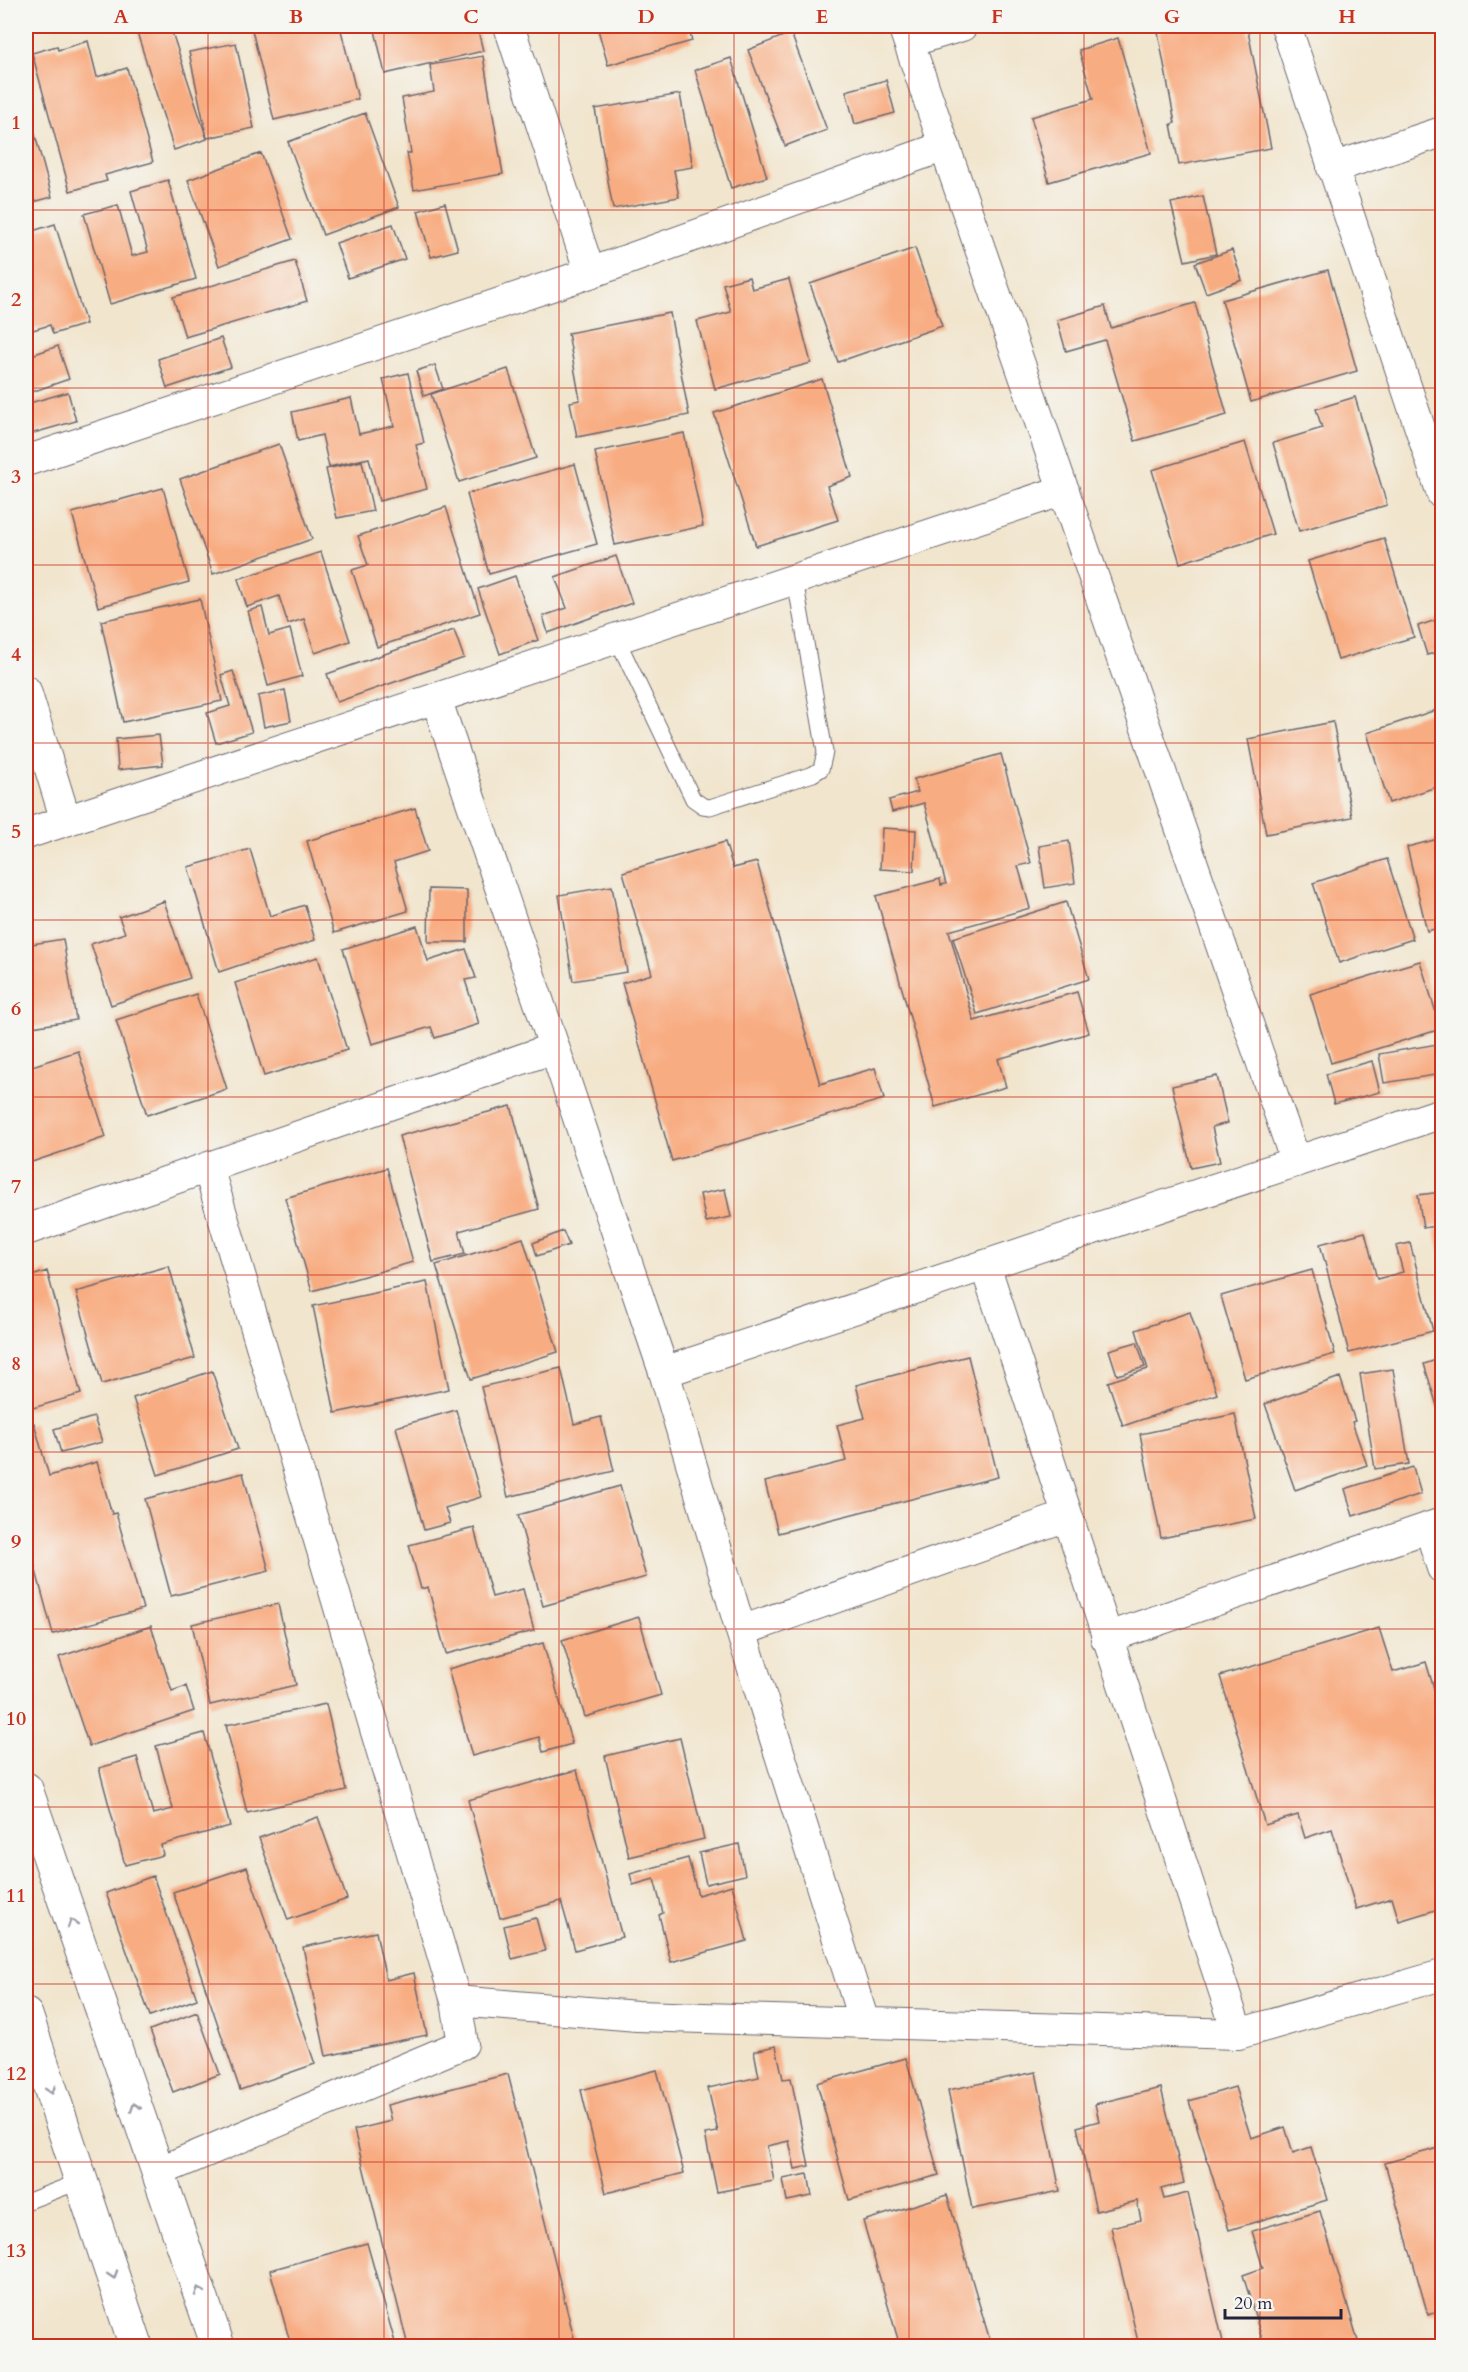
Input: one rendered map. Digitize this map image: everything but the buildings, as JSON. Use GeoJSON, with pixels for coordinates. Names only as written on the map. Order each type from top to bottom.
{"type":"FeatureCollection","features":[{"type":"Feature","properties":{"kind":"main road"},"geometry":{"type":"LineString","coordinates":[[26,1789],[218,2346]]}},
{"type":"Feature","properties":{"kind":"main road"},"geometry":{"type":"LineString","coordinates":[[26,2014],[136,2346]]}},
{"type":"Feature","properties":{"kind":"street"},"geometry":{"type":"LineString","coordinates":[[509,26],[590,273]]}},
{"type":"Feature","properties":{"kind":"street"},"geometry":{"type":"LineString","coordinates":[[962,26],[906,34],[1296,1162]]}},
{"type":"Feature","properties":{"kind":"street"},"geometry":{"type":"LineString","coordinates":[[1286,26],[1443,494]]}},
{"type":"Feature","properties":{"kind":"street"},"geometry":{"type":"LineString","coordinates":[[1332,168],[1443,132]]}},
{"type":"Feature","properties":{"kind":"street"},"geometry":{"type":"LineString","coordinates":[[26,461],[590,273],[945,146]]}},
{"type":"Feature","properties":{"kind":"street"},"geometry":{"type":"LineString","coordinates":[[26,834],[1064,490]]}},
{"type":"Feature","properties":{"kind":"street"},"geometry":{"type":"LineString","coordinates":[[26,691],[66,821]]}},
{"type":"Feature","properties":{"kind":"street"},"geometry":{"type":"LineString","coordinates":[[436,698],[664,1372],[741,1631],[864,2022]]}},
{"type":"Feature","properties":{"kind":"street"},"geometry":{"type":"LineString","coordinates":[[26,1230],[554,1048]]}},
{"type":"Feature","properties":{"kind":"street"},"geometry":{"type":"LineString","coordinates":[[664,1372],[1443,1113]]}},
{"type":"Feature","properties":{"kind":"street"},"geometry":{"type":"LineString","coordinates":[[158,2172],[463,2044],[456,2001],[208,1167]]}},
{"type":"Feature","properties":{"kind":"street"},"geometry":{"type":"LineString","coordinates":[[985,1265],[1238,2034]]}},
{"type":"Feature","properties":{"kind":"street"},"geometry":{"type":"LineString","coordinates":[[741,1631],[1067,1516]]}},
{"type":"Feature","properties":{"kind":"street"},"geometry":{"type":"LineString","coordinates":[[1107,1638],[1436,1525],[1443,1568]]}},
{"type":"Feature","properties":{"kind":"street"},"geometry":{"type":"LineString","coordinates":[[456,2001],[637,2016],[1238,2034],[1443,1975]]}},
{"type":"Feature","properties":{"kind":"lane"},"geometry":{"type":"LineString","coordinates":[[617,639],[693,799],[698,803],[710,807],[803,777],[821,769],[825,752],[795,580]]}},
{"type":"Feature","properties":{"kind":"lane"},"geometry":{"type":"LineString","coordinates":[[26,2202],[81,2181]]}}]}
